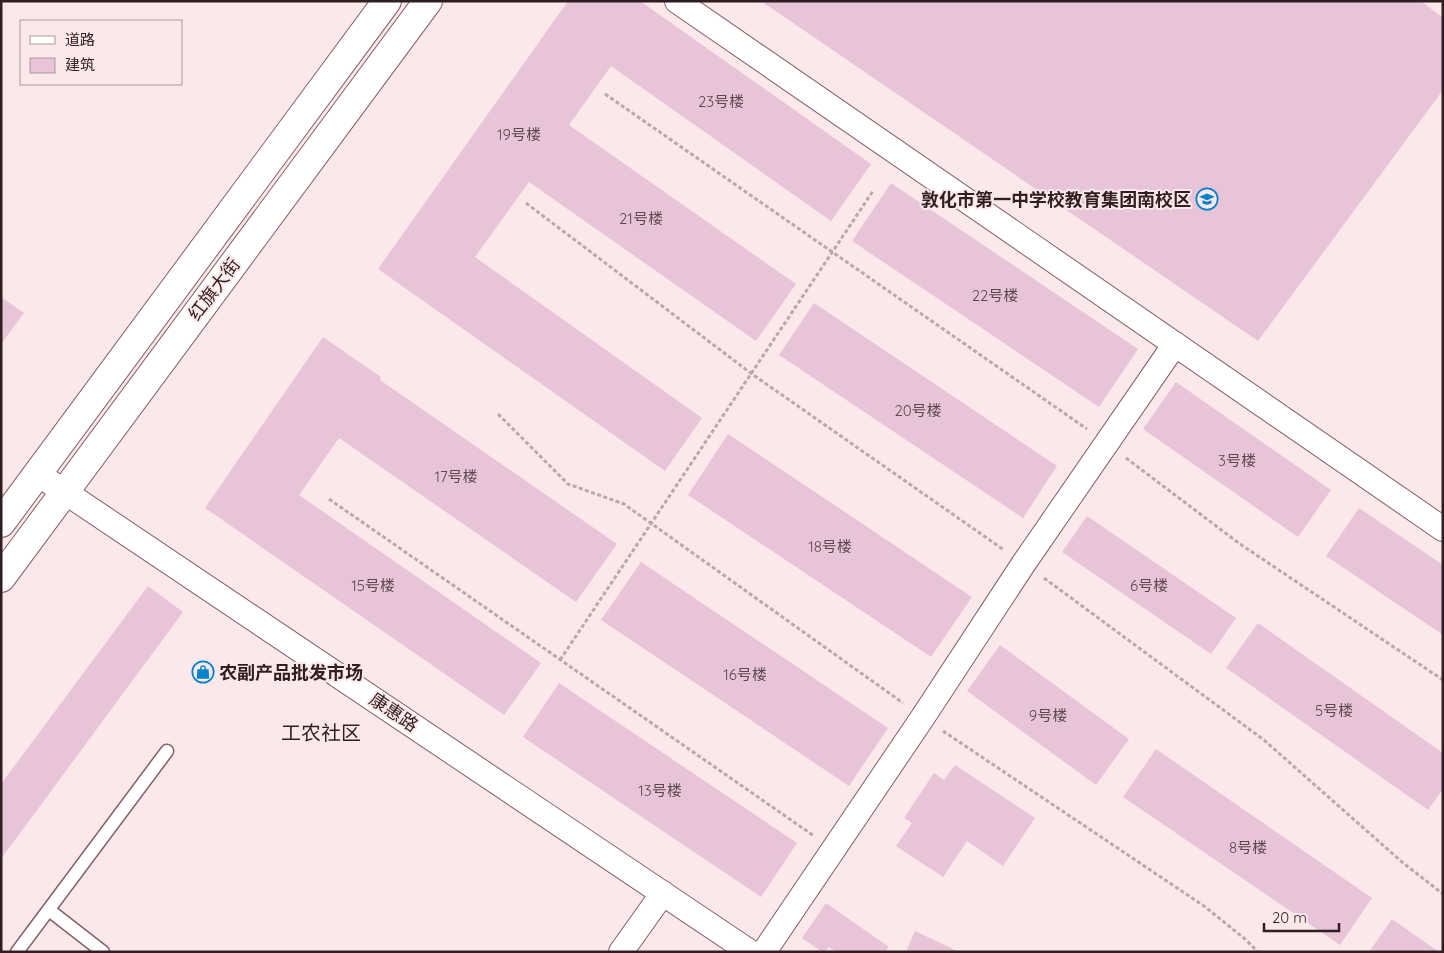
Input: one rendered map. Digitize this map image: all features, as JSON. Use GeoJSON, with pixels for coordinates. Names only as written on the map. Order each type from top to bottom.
{"type":"FeatureCollection","features":[{"type":"Feature","properties":{"kind":"main road","name":"红旗大街"},"geometry":{"type":"LineString","coordinates":[[1,523],[387,1]]}},
{"type":"Feature","properties":{"kind":"main road","name":"红旗大街"},"geometry":{"type":"LineString","coordinates":[[1,578],[428,1]]}},
{"type":"Feature","properties":{"kind":"street"},"geometry":{"type":"LineString","coordinates":[[677,1],[1443,529]]}},
{"type":"Feature","properties":{"kind":"street"},"geometry":{"type":"LineString","coordinates":[[764,952],[923,717],[1024,563],[1175,344]]}},
{"type":"Feature","properties":{"kind":"street","name":"康惠路"},"geometry":{"type":"LineString","coordinates":[[38,474],[750,952]]}},
{"type":"Feature","properties":{"kind":"street"},"geometry":{"type":"LineString","coordinates":[[621,952],[663,893]]}},
{"type":"Feature","properties":{"kind":"lane"},"geometry":{"type":"LineString","coordinates":[[17,952],[168,751]]}},
{"type":"Feature","properties":{"kind":"lane"},"geometry":{"type":"LineString","coordinates":[[49,910],[103,952]]}},
{"type":"Feature","properties":{"kind":"path"},"geometry":{"type":"LineString","coordinates":[[605,94],[1108,443],[1240,544],[1443,680]]}},
{"type":"Feature","properties":{"kind":"path"},"geometry":{"type":"LineString","coordinates":[[560,660],[873,191]]}},
{"type":"Feature","properties":{"kind":"path"},"geometry":{"type":"LineString","coordinates":[[526,203],[752,374],[1024,563],[1264,740],[1402,862],[1443,894]]}},
{"type":"Feature","properties":{"kind":"path"},"geometry":{"type":"LineString","coordinates":[[498,414],[568,484],[624,504],[923,717],[1204,906],[1258,952]]}},
{"type":"Feature","properties":{"kind":"path"},"geometry":{"type":"LineString","coordinates":[[328,499],[833,850]]}},
{"type":"Feature","properties":{"kind":"building"},"geometry":{"type":"Polygon","coordinates":[[[568,1],[640,1],[871,164],[831,221],[611,66],[569,125],[796,284],[756,341],[529,182],[475,257],[702,418],[665,471],[378,269],[568,1]]]}},
{"type":"Feature","properties":{"kind":"building","name":"敦化市第一中学校教育集团南校区"},"geometry":{"type":"Polygon","coordinates":[[[761,1],[1421,1],[1443,18],[1443,90],[1258,341],[761,1]]]}},
{"type":"Feature","properties":{"kind":"building"},"geometry":{"type":"Polygon","coordinates":[[[891,183],[1138,349],[1099,407],[852,241],[891,183]]]}},
{"type":"Feature","properties":{"kind":"building"},"geometry":{"type":"Polygon","coordinates":[[[1,297],[24,313],[1,344],[1,297]]]}},
{"type":"Feature","properties":{"kind":"building"},"geometry":{"type":"Polygon","coordinates":[[[814,303],[1057,466],[1023,518],[779,355],[814,303]]]}},
{"type":"Feature","properties":{"kind":"building"},"geometry":{"type":"Polygon","coordinates":[[[323,337],[381,377],[380,380],[617,544],[576,602],[339,438],[299,495],[541,663],[504,715],[205,508],[323,337]]]}},
{"type":"Feature","properties":{"kind":"building"},"geometry":{"type":"Polygon","coordinates":[[[1176,382],[1331,490],[1298,537],[1143,429],[1176,382]]]}},
{"type":"Feature","properties":{"kind":"building"},"geometry":{"type":"Polygon","coordinates":[[[728,434],[972,597],[931,657],[688,495],[728,434]]]}},
{"type":"Feature","properties":{"kind":"building"},"geometry":{"type":"Polygon","coordinates":[[[1359,508],[1443,565],[1443,635],[1326,556],[1359,508]]]}},
{"type":"Feature","properties":{"kind":"building"},"geometry":{"type":"Polygon","coordinates":[[[1087,516],[1236,618],[1211,654],[1062,552],[1087,516]]]}},
{"type":"Feature","properties":{"kind":"building"},"geometry":{"type":"Polygon","coordinates":[[[641,562],[888,728],[849,786],[601,620],[641,562]]]}},
{"type":"Feature","properties":{"kind":"building"},"geometry":{"type":"Polygon","coordinates":[[[148,586],[183,612],[1,859],[1,784],[148,586]]]}},
{"type":"Feature","properties":{"kind":"building"},"geometry":{"type":"Polygon","coordinates":[[[1258,623],[1443,753],[1443,789],[1428,810],[1226,668],[1258,623]]]}},
{"type":"Feature","properties":{"kind":"building"},"geometry":{"type":"Polygon","coordinates":[[[1000,645],[1129,739],[1096,785],[967,691],[1000,645]]]}},
{"type":"Feature","properties":{"kind":"building"},"geometry":{"type":"Polygon","coordinates":[[[559,683],[797,843],[761,897],[523,737],[559,683]]]}},
{"type":"Feature","properties":{"kind":"building"},"geometry":{"type":"Polygon","coordinates":[[[1156,749],[1372,898],[1340,945],[1123,797],[1156,749]]]}},
{"type":"Feature","properties":{"kind":"building"},"geometry":{"type":"Polygon","coordinates":[[[955,765],[1035,818],[1003,866],[967,841],[943,877],[896,846],[912,823],[904,818],[934,773],[944,780],[955,765]]]}},
{"type":"Feature","properties":{"kind":"building"},"geometry":{"type":"Polygon","coordinates":[[[826,903],[889,947],[885,952],[836,952],[829,947],[825,952],[822,952],[802,938],[826,903]]]}},
{"type":"Feature","properties":{"kind":"building"},"geometry":{"type":"Polygon","coordinates":[[[1392,919],[1439,952],[1369,952],[1392,919]]]}},
{"type":"Feature","properties":{"kind":"building"},"geometry":{"type":"Polygon","coordinates":[[[915,931],[959,952],[906,952],[915,931]]]}},
{"type":"Feature","properties":{"kind":"place","name":"敦化市第一中学校教育集团南校区"},"geometry":{"type":"Point","coordinates":[1207,199]}},
{"type":"Feature","properties":{"kind":"place","name":"农副产品批发市场"},"geometry":{"type":"Point","coordinates":[203,672]}},
{"type":"Feature","properties":{"kind":"district","name":"工农社区"},"geometry":{"type":"Point","coordinates":[321,732]}}]}
